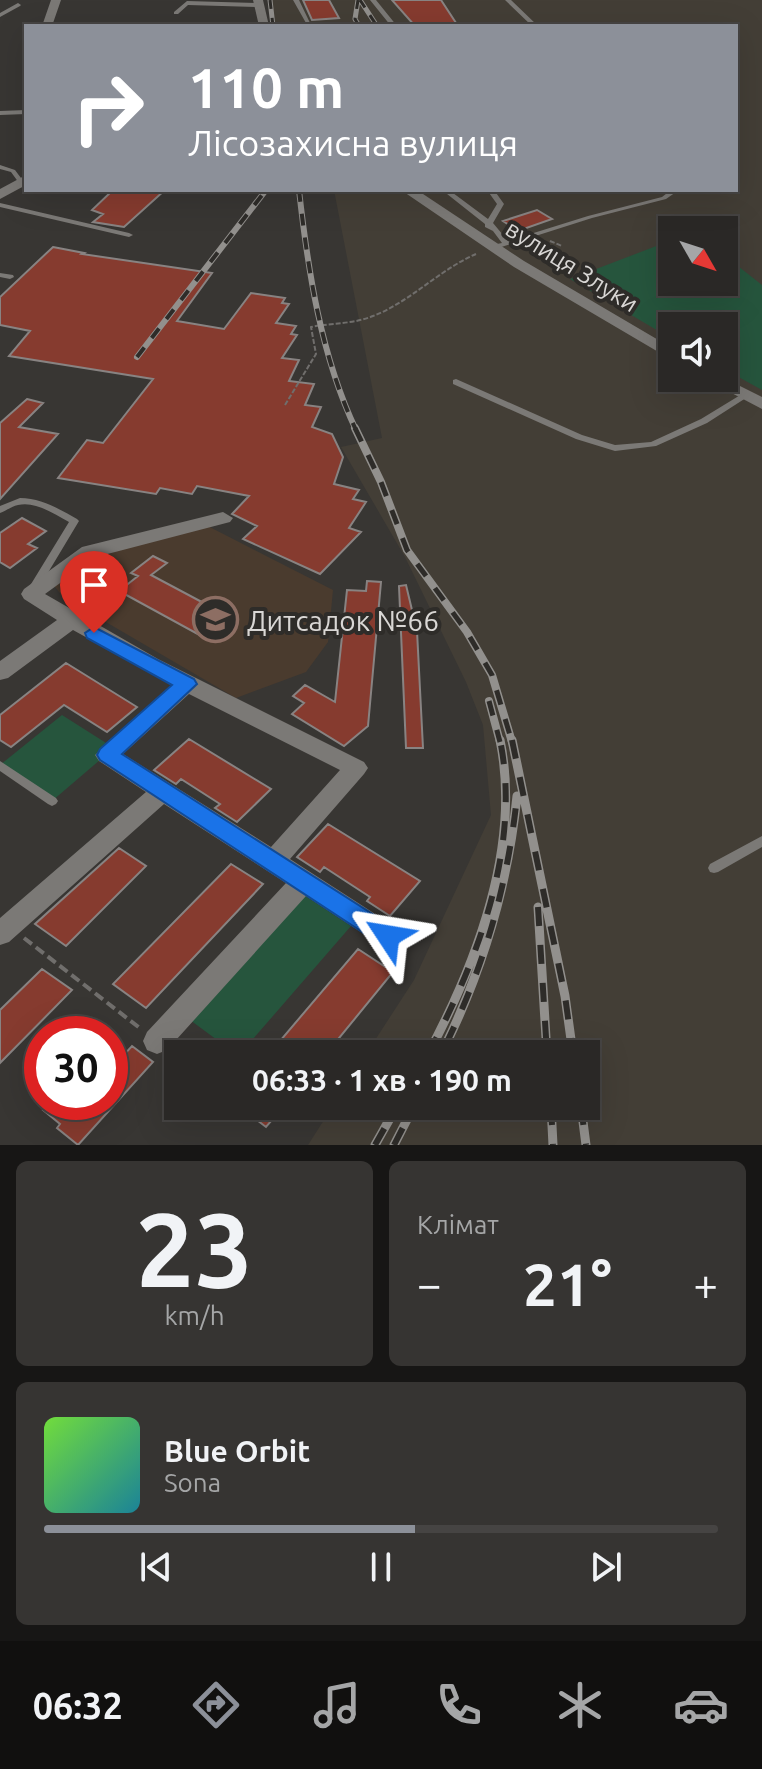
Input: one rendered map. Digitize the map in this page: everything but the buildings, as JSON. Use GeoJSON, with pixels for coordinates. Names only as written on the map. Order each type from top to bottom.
{"type":"FeatureCollection","features":[{"type":"Feature","properties":{"kind":"street"},"geometry":{"type":"LineString","coordinates":[[48,24],[56,0]]}},
{"type":"Feature","properties":{"kind":"street"},"geometry":{"type":"LineString","coordinates":[[258,2],[264,24]]}},
{"type":"Feature","properties":{"kind":"street"},"geometry":{"type":"LineString","coordinates":[[0,195],[23,181]]}},
{"type":"Feature","properties":{"kind":"street","name":"вулиця Злуки"},"geometry":{"type":"LineString","coordinates":[[411,192],[501,245],[658,346]]}},
{"type":"Feature","properties":{"kind":"street"},"geometry":{"type":"LineString","coordinates":[[737,392],[762,404]]}},
{"type":"Feature","properties":{"kind":"street"},"geometry":{"type":"LineString","coordinates":[[223,518],[89,552],[31,594],[71,621],[187,684],[356,768],[273,861]]}},
{"type":"Feature","properties":{"kind":"street"},"geometry":{"type":"LineString","coordinates":[[0,672],[71,621]]}},
{"type":"Feature","properties":{"kind":"street"},"geometry":{"type":"LineString","coordinates":[[187,684],[107,755],[388,936]]}},
{"type":"Feature","properties":{"kind":"street"},"geometry":{"type":"LineString","coordinates":[[4,930],[163,791]]}},
{"type":"Feature","properties":{"kind":"street"},"geometry":{"type":"LineString","coordinates":[[157,1041],[304,881]]}},
{"type":"Feature","properties":{"kind":"lane"},"geometry":{"type":"LineString","coordinates":[[296,0],[308,22]]}},
{"type":"Feature","properties":{"kind":"lane"},"geometry":{"type":"LineString","coordinates":[[373,0],[392,24]]}},
{"type":"Feature","properties":{"kind":"lane"},"geometry":{"type":"LineString","coordinates":[[508,0],[533,24]]}},
{"type":"Feature","properties":{"kind":"lane"},"geometry":{"type":"LineString","coordinates":[[176,13],[187,3],[258,2]]}},
{"type":"Feature","properties":{"kind":"lane"},"geometry":{"type":"LineString","coordinates":[[0,15],[18,5]]}},
{"type":"Feature","properties":{"kind":"lane"},"geometry":{"type":"LineString","coordinates":[[0,113],[24,112]]}},
{"type":"Feature","properties":{"kind":"lane"},"geometry":{"type":"LineString","coordinates":[[0,167],[13,171],[23,181]]}},
{"type":"Feature","properties":{"kind":"lane"},"geometry":{"type":"LineString","coordinates":[[447,192],[502,234],[501,245],[664,198],[673,192]]}},
{"type":"Feature","properties":{"kind":"lane"},"geometry":{"type":"LineString","coordinates":[[488,225],[501,204],[492,192]]}},
{"type":"Feature","properties":{"kind":"lane"},"geometry":{"type":"LineString","coordinates":[[0,205],[129,235]]}},
{"type":"Feature","properties":{"kind":"lane"},"geometry":{"type":"LineString","coordinates":[[0,275],[10,277]]}},
{"type":"Feature","properties":{"kind":"lane"},"geometry":{"type":"LineString","coordinates":[[456,382],[579,437],[615,448],[653,444],[704,421],[745,396]]}},
{"type":"Feature","properties":{"kind":"lane"},"geometry":{"type":"LineString","coordinates":[[0,510],[15,499],[29,499],[74,521],[31,594]]}},
{"type":"Feature","properties":{"kind":"lane"},"geometry":{"type":"LineString","coordinates":[[0,765],[52,801]]}},
{"type":"Feature","properties":{"kind":"lane"},"geometry":{"type":"LineString","coordinates":[[714,868],[762,841]]}},
{"type":"Feature","properties":{"kind":"path"},"geometry":{"type":"LineString","coordinates":[[285,405],[316,354],[311,327],[356,323],[380,313],[460,259],[478,253]]}},
{"type":"Feature","properties":{"kind":"path"},"geometry":{"type":"LineString","coordinates":[[4,930],[157,1041]]}},
{"type":"Feature","properties":{"kind":"shaded area"},"geometry":{"type":"Polygon","coordinates":[[[268,0],[762,0],[762,1145],[308,1145],[324,1120],[600,1120],[600,1040],[375,1040],[414,980],[491,815],[483,725],[466,682],[405,557],[341,447],[382,438],[334,192],[738,192],[738,24],[271,24],[268,0]]]}},
{"type":"Feature","properties":{"kind":"shaded area","name":"Дитсадок №66"},"geometry":{"type":"Polygon","coordinates":[[[196,520],[333,590],[328,642],[306,672],[236,698],[63,597],[48,578],[196,520]]]}},
{"type":"Feature","properties":{"kind":"green space"},"geometry":{"type":"Polygon","coordinates":[[[658,245],[658,296],[738,296],[738,266],[762,285],[762,390],[738,377],[738,312],[658,312],[658,331],[570,279],[658,245]]]}},
{"type":"Feature","properties":{"kind":"green space"},"geometry":{"type":"Polygon","coordinates":[[[62,715],[114,748],[52,801],[0,765],[62,715]]]}},
{"type":"Feature","properties":{"kind":"green space"},"geometry":{"type":"Polygon","coordinates":[[[301,893],[351,926],[252,1040],[217,1040],[186,1017],[301,893]]]}},
{"type":"Feature","properties":{"kind":"railway"},"geometry":{"type":"LineString","coordinates":[[270,0],[273,24]]}},
{"type":"Feature","properties":{"kind":"railway"},"geometry":{"type":"LineString","coordinates":[[358,0],[355,19],[358,24]]}},
{"type":"Feature","properties":{"kind":"railway"},"geometry":{"type":"LineString","coordinates":[[360,0],[376,24]]}},
{"type":"Feature","properties":{"kind":"railway"},"geometry":{"type":"LineString","coordinates":[[137,357],[264,192]]}},
{"type":"Feature","properties":{"kind":"railway"},"geometry":{"type":"LineString","coordinates":[[299,192],[325,343],[356,430]]}},
{"type":"Feature","properties":{"kind":"railway"},"geometry":{"type":"LineString","coordinates":[[355,428],[381,482],[407,550],[467,632],[492,675],[512,742]]}},
{"type":"Feature","properties":{"kind":"railway"},"geometry":{"type":"LineString","coordinates":[[489,701],[500,742]]}},
{"type":"Feature","properties":{"kind":"railway"},"geometry":{"type":"LineString","coordinates":[[435,1040],[478,942],[500,862],[505,821],[505,780],[500,740]]}},
{"type":"Feature","properties":{"kind":"railway"},"geometry":{"type":"LineString","coordinates":[[512,740],[565,996],[571,1040]]}},
{"type":"Feature","properties":{"kind":"railway"},"geometry":{"type":"LineString","coordinates":[[448,1040],[493,923],[508,861],[517,796]]}},
{"type":"Feature","properties":{"kind":"railway"},"geometry":{"type":"LineString","coordinates":[[538,907],[546,1040]]}},
{"type":"Feature","properties":{"kind":"railway"},"geometry":{"type":"LineString","coordinates":[[375,1145],[389,1120]]}},
{"type":"Feature","properties":{"kind":"railway"},"geometry":{"type":"LineString","coordinates":[[394,1145],[407,1120]]}},
{"type":"Feature","properties":{"kind":"railway"},"geometry":{"type":"LineString","coordinates":[[552,1120],[553,1145]]}},
{"type":"Feature","properties":{"kind":"railway"},"geometry":{"type":"LineString","coordinates":[[583,1120],[586,1145]]}},
{"type":"Feature","properties":{"kind":"place","name":"Дитсадок №66"},"geometry":{"type":"Point","coordinates":[216,620]}},
{"type":"Feature","properties":{"kind":"route"},"geometry":{"type":"LineString","coordinates":[[94,633],[187,684],[107,755],[388,936]]}}]}
